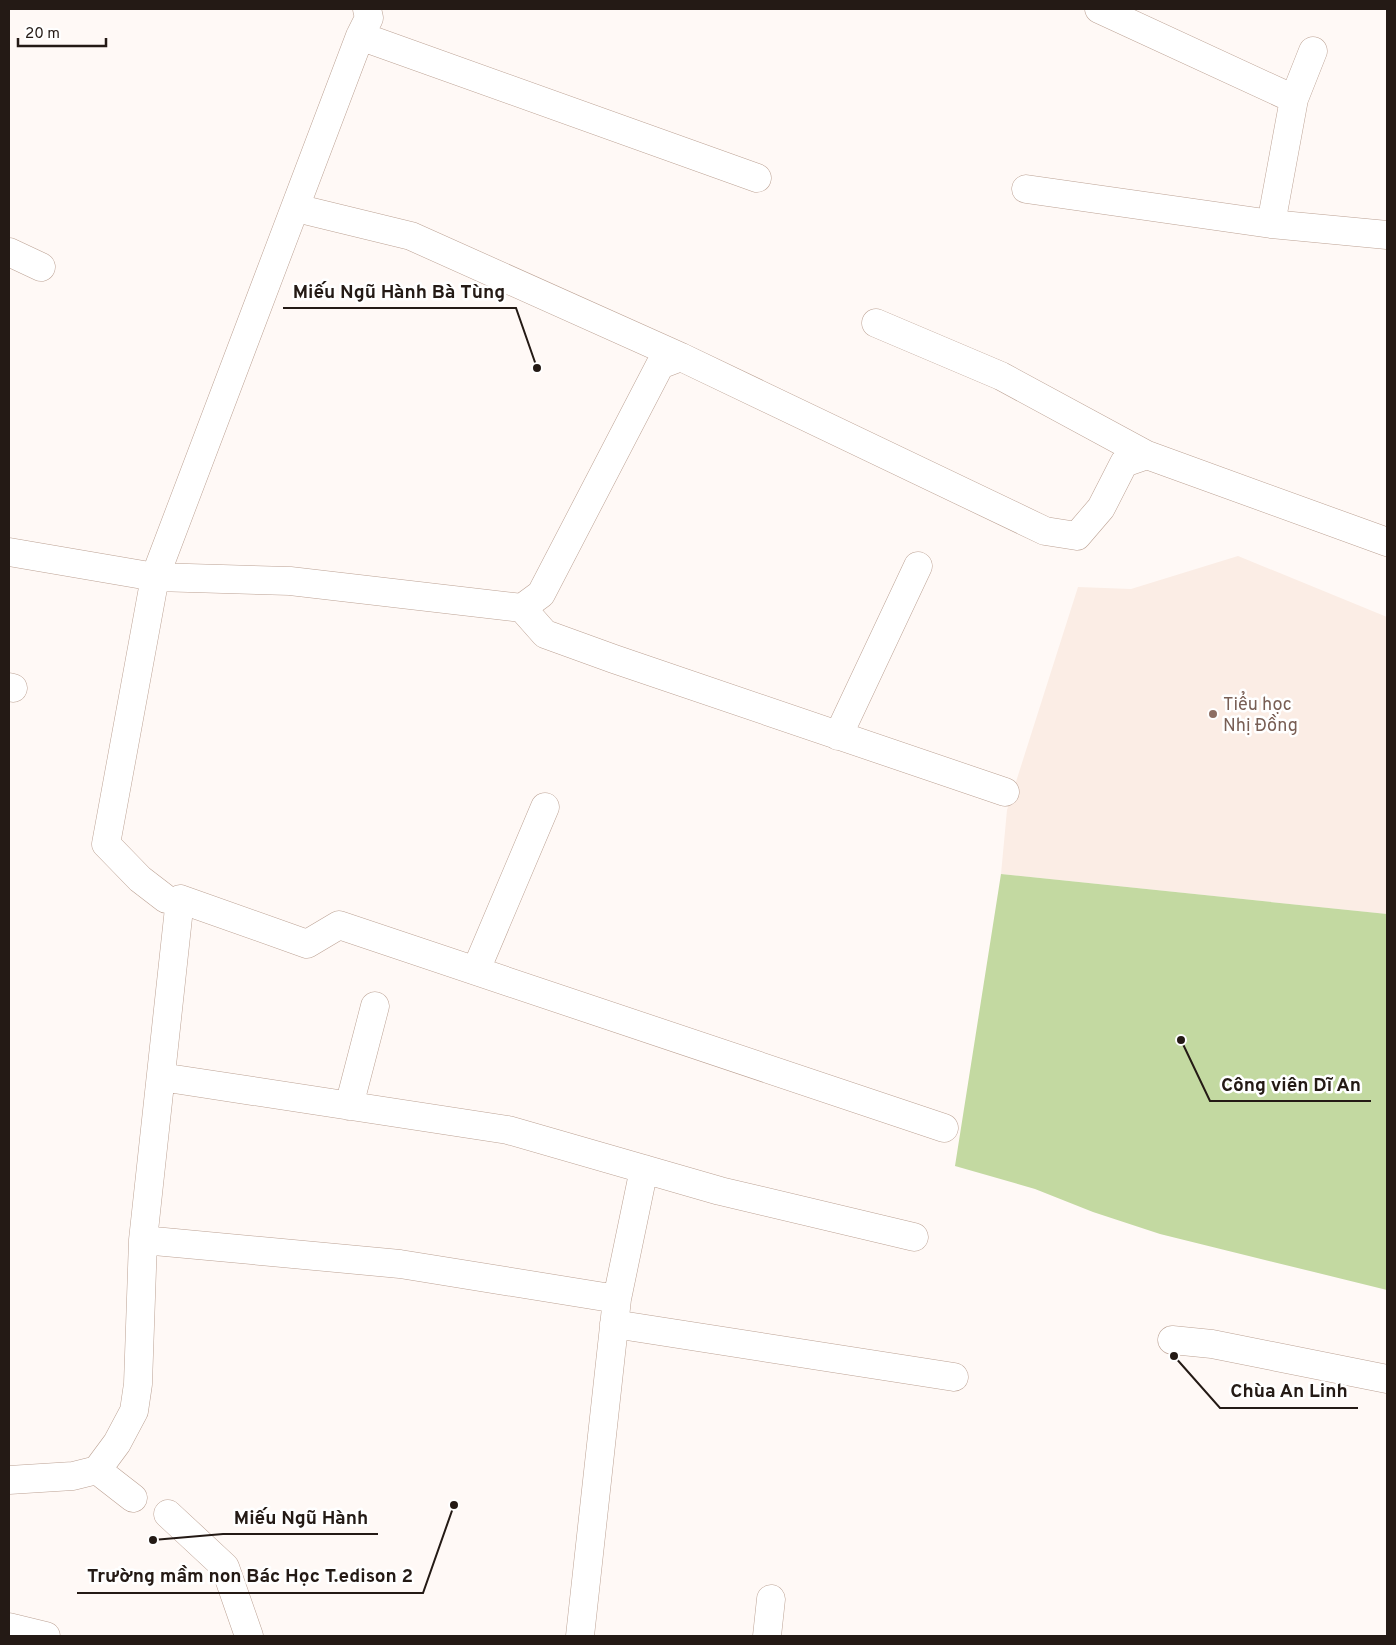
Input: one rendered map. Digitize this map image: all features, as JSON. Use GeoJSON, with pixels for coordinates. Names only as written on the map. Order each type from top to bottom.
{"type":"FeatureCollection","features":[{"type":"Feature","properties":{"kind":"street"},"geometry":{"type":"LineString","coordinates":[[166,899],[140,879],[106,844],[155,577],[360,36],[369,18],[367,9]]}},
{"type":"Feature","properties":{"kind":"street"},"geometry":{"type":"LineString","coordinates":[[1100,9],[1294,99]]}},
{"type":"Feature","properties":{"kind":"street"},"geometry":{"type":"LineString","coordinates":[[360,36],[757,178]]}},
{"type":"Feature","properties":{"kind":"street"},"geometry":{"type":"LineString","coordinates":[[1271,224],[1294,99],[1313,51]]}},
{"type":"Feature","properties":{"kind":"street"},"geometry":{"type":"LineString","coordinates":[[1026,188],[1271,224],[1387,235]]}},
{"type":"Feature","properties":{"kind":"street"},"geometry":{"type":"LineString","coordinates":[[296,208],[411,236],[681,356],[1045,531],[1077,536],[1101,508],[1124,463],[1147,455]]}},
{"type":"Feature","properties":{"kind":"street"},"geometry":{"type":"LineString","coordinates":[[9,252],[41,267]]}},
{"type":"Feature","properties":{"kind":"street"},"geometry":{"type":"LineString","coordinates":[[876,323],[1001,376],[1147,455],[1387,542]]}},
{"type":"Feature","properties":{"kind":"street"},"geometry":{"type":"LineString","coordinates":[[522,608],[540,594],[660,365],[681,356]]}},
{"type":"Feature","properties":{"kind":"street"},"geometry":{"type":"LineString","coordinates":[[9,552],[155,577],[290,581],[522,608],[545,634],[1005,792]]}},
{"type":"Feature","properties":{"kind":"street"},"geometry":{"type":"LineString","coordinates":[[838,736],[918,566]]}},
{"type":"Feature","properties":{"kind":"street"},"geometry":{"type":"LineString","coordinates":[[476,970],[545,807]]}},
{"type":"Feature","properties":{"kind":"street"},"geometry":{"type":"LineString","coordinates":[[9,1480],[73,1476],[97,1470],[117,1443],[134,1411],[138,1384],[143,1240],[180,899],[307,944],[339,925],[944,1128]]}},
{"type":"Feature","properties":{"kind":"street"},"geometry":{"type":"LineString","coordinates":[[349,1106],[375,1006]]}},
{"type":"Feature","properties":{"kind":"street"},"geometry":{"type":"LineString","coordinates":[[161,1077],[508,1130],[720,1191],[914,1237]]}},
{"type":"Feature","properties":{"kind":"street"},"geometry":{"type":"LineString","coordinates":[[580,1636],[615,1312],[644,1169]]}},
{"type":"Feature","properties":{"kind":"street"},"geometry":{"type":"LineString","coordinates":[[143,1240],[400,1264],[615,1312],[954,1377]]}},
{"type":"Feature","properties":{"kind":"street"},"geometry":{"type":"LineString","coordinates":[[1172,1340],[1212,1344],[1387,1379]]}},
{"type":"Feature","properties":{"kind":"street"},"geometry":{"type":"LineString","coordinates":[[97,1470],[133,1498]]}},
{"type":"Feature","properties":{"kind":"street"},"geometry":{"type":"LineString","coordinates":[[168,1514],[225,1567],[249,1636]]}},
{"type":"Feature","properties":{"kind":"street"},"geometry":{"type":"LineString","coordinates":[[768,1636],[771,1599]]}},
{"type":"Feature","properties":{"kind":"street"},"geometry":{"type":"LineString","coordinates":[[9,1627],[46,1636]]}},
{"type":"Feature","properties":{"kind":"shaded area","name":"Tiểu học Nhị Đồng"},"geometry":{"type":"Polygon","coordinates":[[[1238,556],[1387,617],[1387,914],[1001,874],[1007,810],[1078,587],[1131,589],[1238,556]]]}},
{"type":"Feature","properties":{"kind":"green space"},"geometry":{"type":"Polygon","coordinates":[[[1001,874],[1387,914],[1387,1290],[1160,1234],[1093,1212],[1035,1189],[955,1166],[1001,874]]]}},
{"type":"Feature","properties":{"kind":"place","name":"Miếu Ngũ Hành Bà Tùng"},"geometry":{"type":"Point","coordinates":[537,368]}},
{"type":"Feature","properties":{"kind":"place","name":"Tiểu học Nhị Đồng"},"geometry":{"type":"Point","coordinates":[1213,714]}},
{"type":"Feature","properties":{"kind":"place","name":"Công viên Dĩ An"},"geometry":{"type":"Point","coordinates":[1181,1040]}},
{"type":"Feature","properties":{"kind":"place","name":"Chùa An Linh"},"geometry":{"type":"Point","coordinates":[1174,1356]}},
{"type":"Feature","properties":{"kind":"place","name":"Trường mầm non Bác Học T.edison 2"},"geometry":{"type":"Point","coordinates":[454,1505]}},
{"type":"Feature","properties":{"kind":"place","name":"Miếu Ngũ Hành"},"geometry":{"type":"Point","coordinates":[153,1540]}}]}
